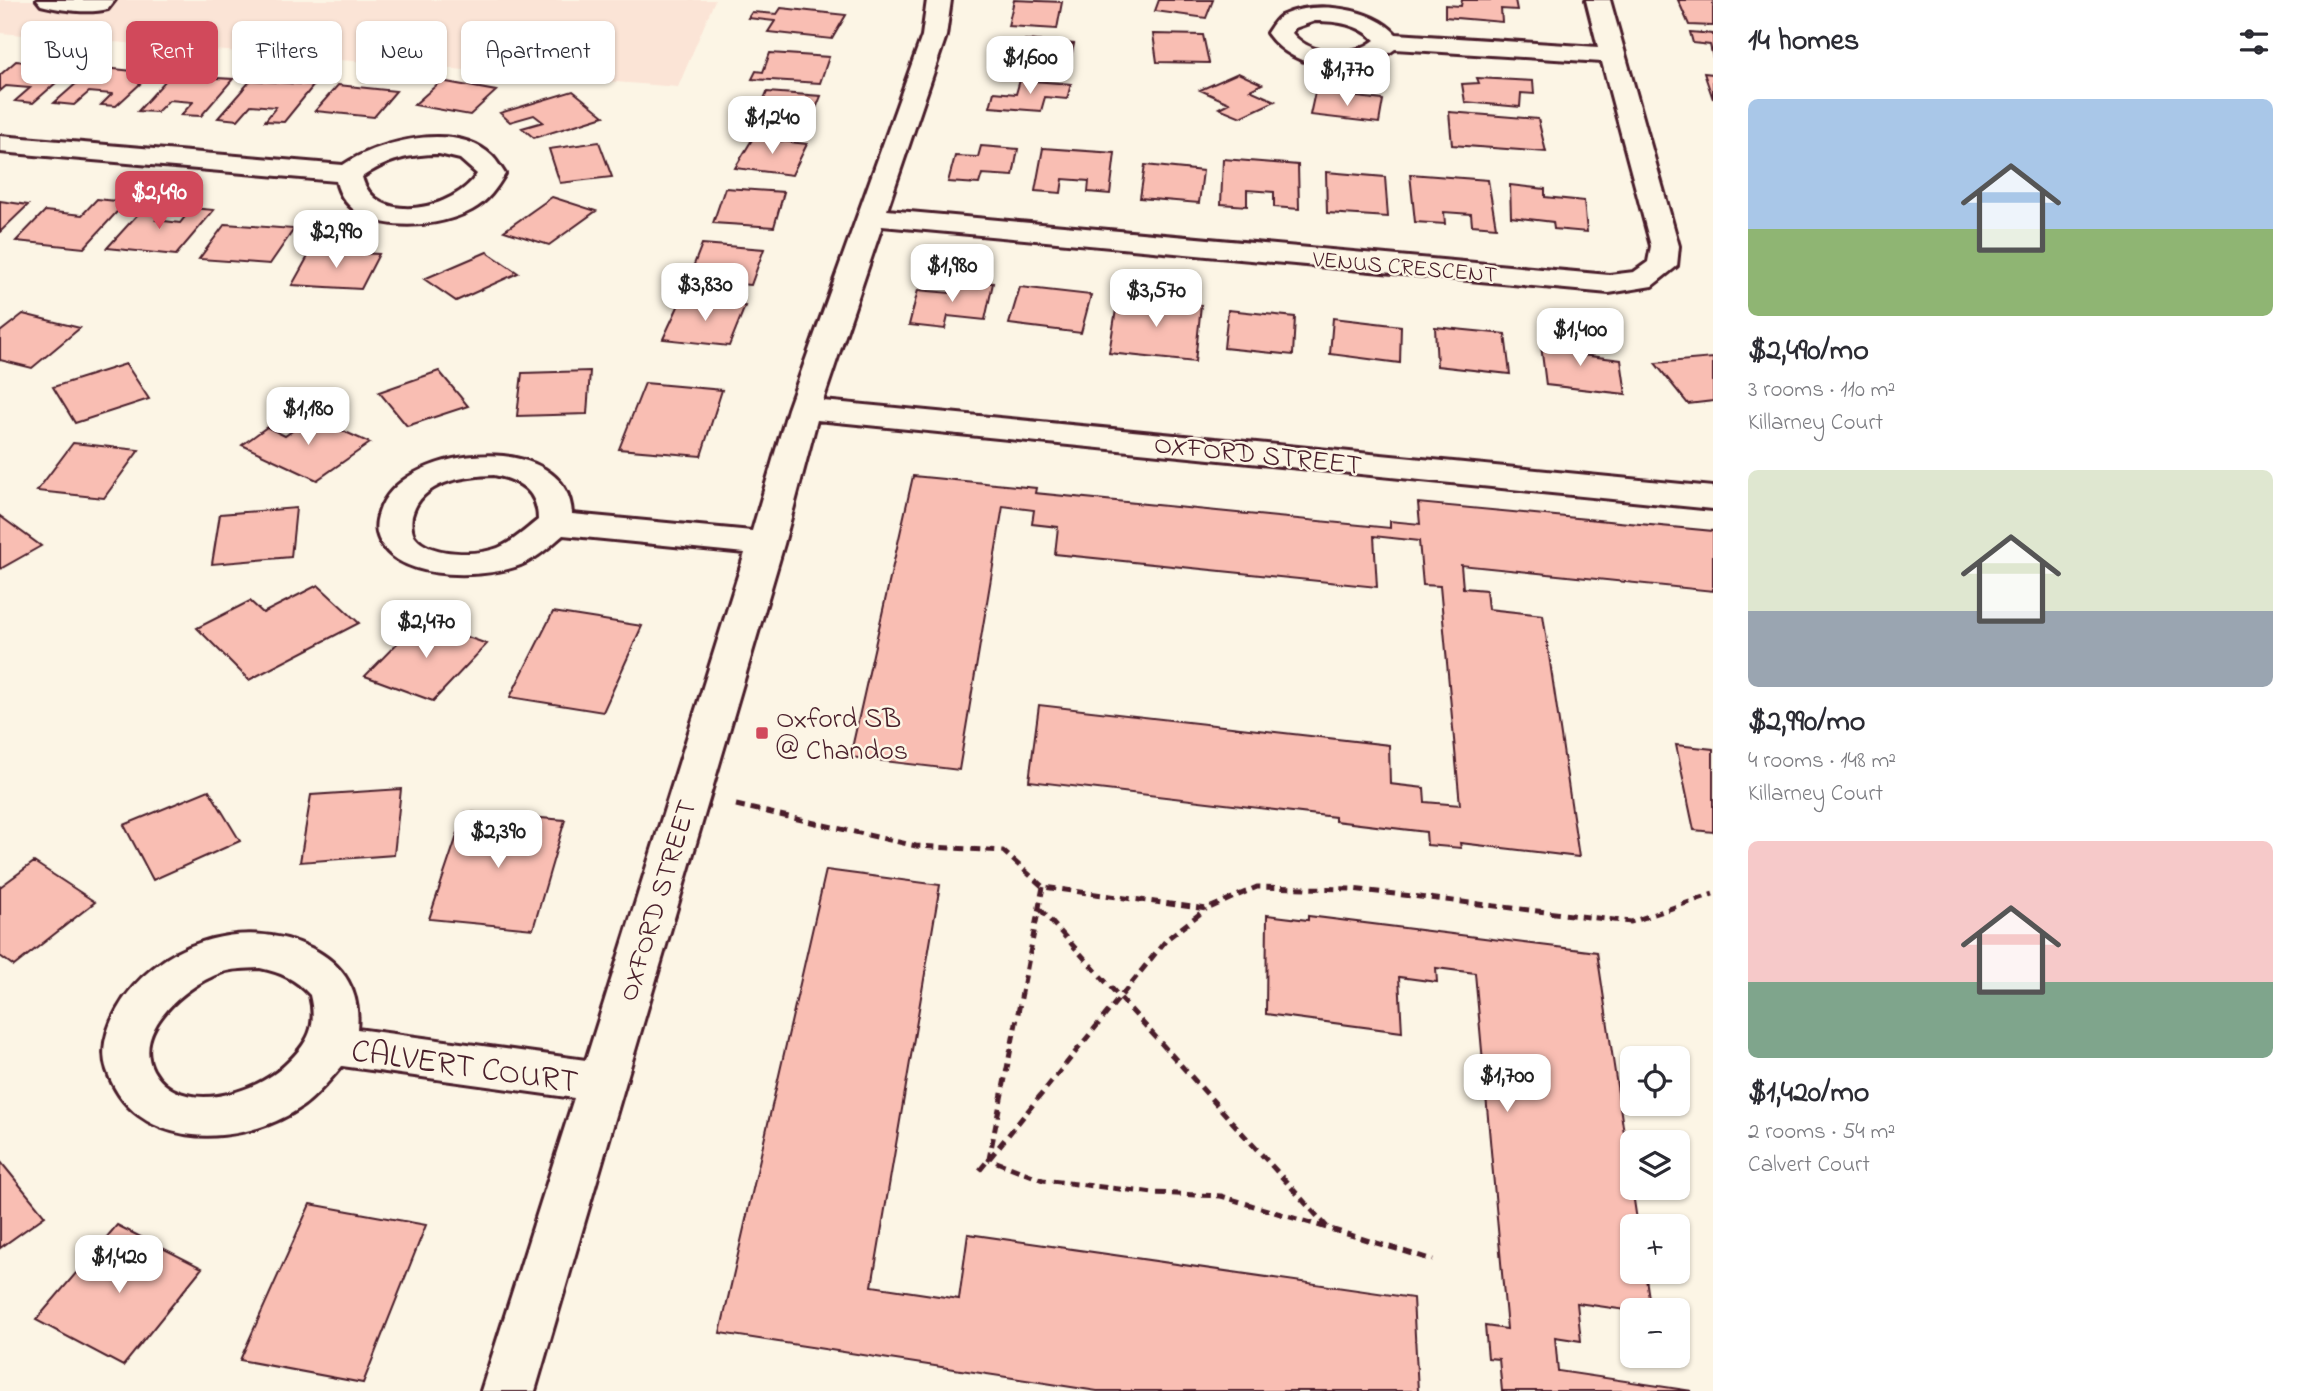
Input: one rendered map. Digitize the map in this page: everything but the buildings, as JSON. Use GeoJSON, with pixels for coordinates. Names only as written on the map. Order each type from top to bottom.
{"type":"FeatureCollection","features":[{"type":"Feature","properties":{"kind":"street"},"geometry":{"type":"LineString","coordinates":[[49,0],[100,4],[103,0]]}},
{"type":"Feature","properties":{"kind":"street","name":"OXFORD STREET"},"geometry":{"type":"LineString","coordinates":[[508,1391],[766,544],[804,408],[934,36],[939,0]]}},
{"type":"Feature","properties":{"kind":"street","name":"VENUS CRESCENT"},"geometry":{"type":"LineString","coordinates":[[871,217],[1609,284],[1642,280],[1661,266],[1665,246],[1598,0]]}},
{"type":"Feature","properties":{"kind":"street"},"geometry":{"type":"LineString","coordinates":[[1389,41],[1613,55]]}},
{"type":"Feature","properties":{"kind":"street"},"geometry":{"type":"LineString","coordinates":[[0,144],[348,174]]}},
{"type":"Feature","properties":{"kind":"street","name":"OXFORD STREET"},"geometry":{"type":"LineString","coordinates":[[804,408],[1713,498]]}},
{"type":"Feature","properties":{"kind":"street"},"geometry":{"type":"LineString","coordinates":[[555,523],[766,544]]}},
{"type":"Feature","properties":{"kind":"street","name":"CALVERT COURT"},"geometry":{"type":"LineString","coordinates":[[233,951],[267,951],[296,958],[319,974],[333,996],[335,1023],[331,1045],[304,1078],[274,1100],[241,1114],[206,1118],[173,1112],[148,1099],[132,1078],[126,1053],[131,1026],[147,1000],[171,978],[201,961],[233,951]]}},
{"type":"Feature","properties":{"kind":"street","name":"CALVERT COURT"},"geometry":{"type":"LineString","coordinates":[[331,1045],[600,1082]]}},
{"type":"Feature","properties":{"kind":"path"},"geometry":{"type":"LineString","coordinates":[[688,793],[916,846],[1003,851],[1043,887],[1207,909]]}},
{"type":"Feature","properties":{"kind":"path"},"geometry":{"type":"LineString","coordinates":[[989,1159],[1043,887]]}},
{"type":"Feature","properties":{"kind":"path"},"geometry":{"type":"LineString","coordinates":[[980,1170],[1167,939],[1207,909],[1257,887],[1352,890],[1631,922],[1713,894]]}},
{"type":"Feature","properties":{"kind":"path"},"geometry":{"type":"LineString","coordinates":[[1039,908],[1327,1228]]}},
{"type":"Feature","properties":{"kind":"path"},"geometry":{"type":"LineString","coordinates":[[989,1159],[1044,1180],[1154,1193],[1221,1196],[1433,1260]]}},
{"type":"Feature","properties":{"kind":"shaded area"},"geometry":{"type":"Polygon","coordinates":[[[0,0],[715,0],[678,87],[615,82],[615,21],[461,21],[461,70],[447,69],[447,21],[356,21],[356,61],[342,60],[342,21],[232,21],[232,51],[218,50],[218,21],[126,21],[126,43],[112,42],[112,21],[21,21],[21,35],[0,33],[0,0]]]}},
{"type":"Feature","properties":{"kind":"place","name":"Oxford SB @ Chandos"},"geometry":{"type":"Point","coordinates":[762,733]}}]}
